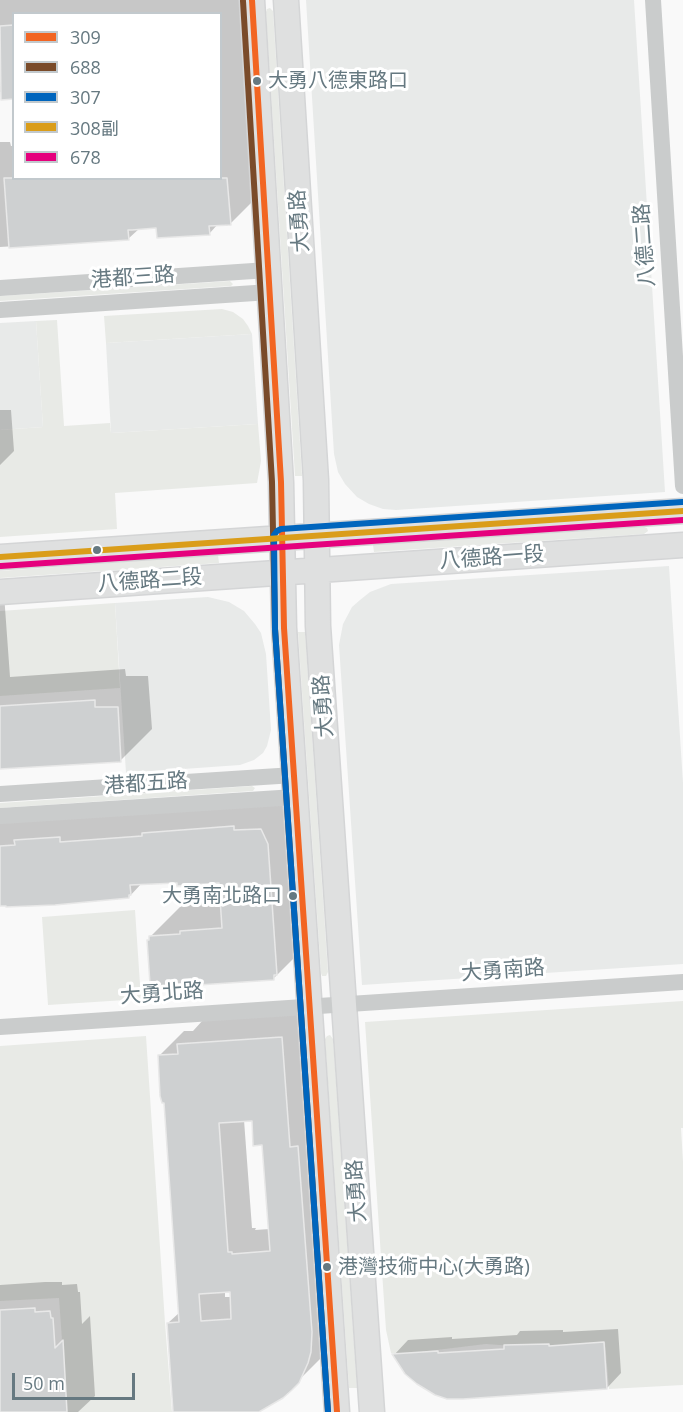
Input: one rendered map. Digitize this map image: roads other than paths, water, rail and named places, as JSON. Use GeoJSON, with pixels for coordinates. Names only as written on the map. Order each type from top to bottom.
{"type":"FeatureCollection","features":[{"type":"Feature","properties":{"kind":"street","name":"大勇路"},"geometry":{"type":"LineString","coordinates":[[252,0],[282,482],[300,536],[300,571],[318,626],[337,1412]]}},
{"type":"Feature","properties":{"kind":"street","name":"大勇路"},"geometry":{"type":"LineString","coordinates":[[286,0],[316,480],[300,536],[300,571],[284,628],[295,786],[327,1006],[372,1412]]}},
{"type":"Feature","properties":{"kind":"street","name":"八德二路"},"geometry":{"type":"LineString","coordinates":[[652,0],[683,486]]}},
{"type":"Feature","properties":{"kind":"street","name":"港都三路"},"geometry":{"type":"LineString","coordinates":[[0,288],[269,281]]}},
{"type":"Feature","properties":{"kind":"street","name":"港都三路"},"geometry":{"type":"LineString","coordinates":[[0,310],[269,281]]}},
{"type":"Feature","properties":{"kind":"street","name":"八德路一段"},"geometry":{"type":"LineString","coordinates":[[300,536],[683,511]]}},
{"type":"Feature","properties":{"kind":"street","name":"八德路二段"},"geometry":{"type":"LineString","coordinates":[[0,557],[300,536]]}},
{"type":"Feature","properties":{"kind":"street","name":"八德路一段"},"geometry":{"type":"LineString","coordinates":[[300,571],[683,546]]}},
{"type":"Feature","properties":{"kind":"street","name":"八德路二段"},"geometry":{"type":"LineString","coordinates":[[0,592],[300,571]]}},
{"type":"Feature","properties":{"kind":"street","name":"港都五路"},"geometry":{"type":"LineString","coordinates":[[0,794],[295,786]]}},
{"type":"Feature","properties":{"kind":"street","name":"港都五路"},"geometry":{"type":"LineString","coordinates":[[0,816],[295,786]]}},
{"type":"Feature","properties":{"kind":"street","name":"大勇南路"},"geometry":{"type":"LineString","coordinates":[[327,1006],[683,982]]}},
{"type":"Feature","properties":{"kind":"street","name":"大勇北路"},"geometry":{"type":"LineString","coordinates":[[0,1027],[327,1006]]}},
{"type":"Feature","properties":{"kind":"place","name":"大勇八德東路口"},"geometry":{"type":"Point","coordinates":[257,81]}},
{"type":"Feature","properties":{"kind":"place","name":"大勇南北路口"},"geometry":{"type":"Point","coordinates":[293,896]}},
{"type":"Feature","properties":{"kind":"place","name":"港灣技術中心(大勇路)"},"geometry":{"type":"Point","coordinates":[327,1267]}}]}
